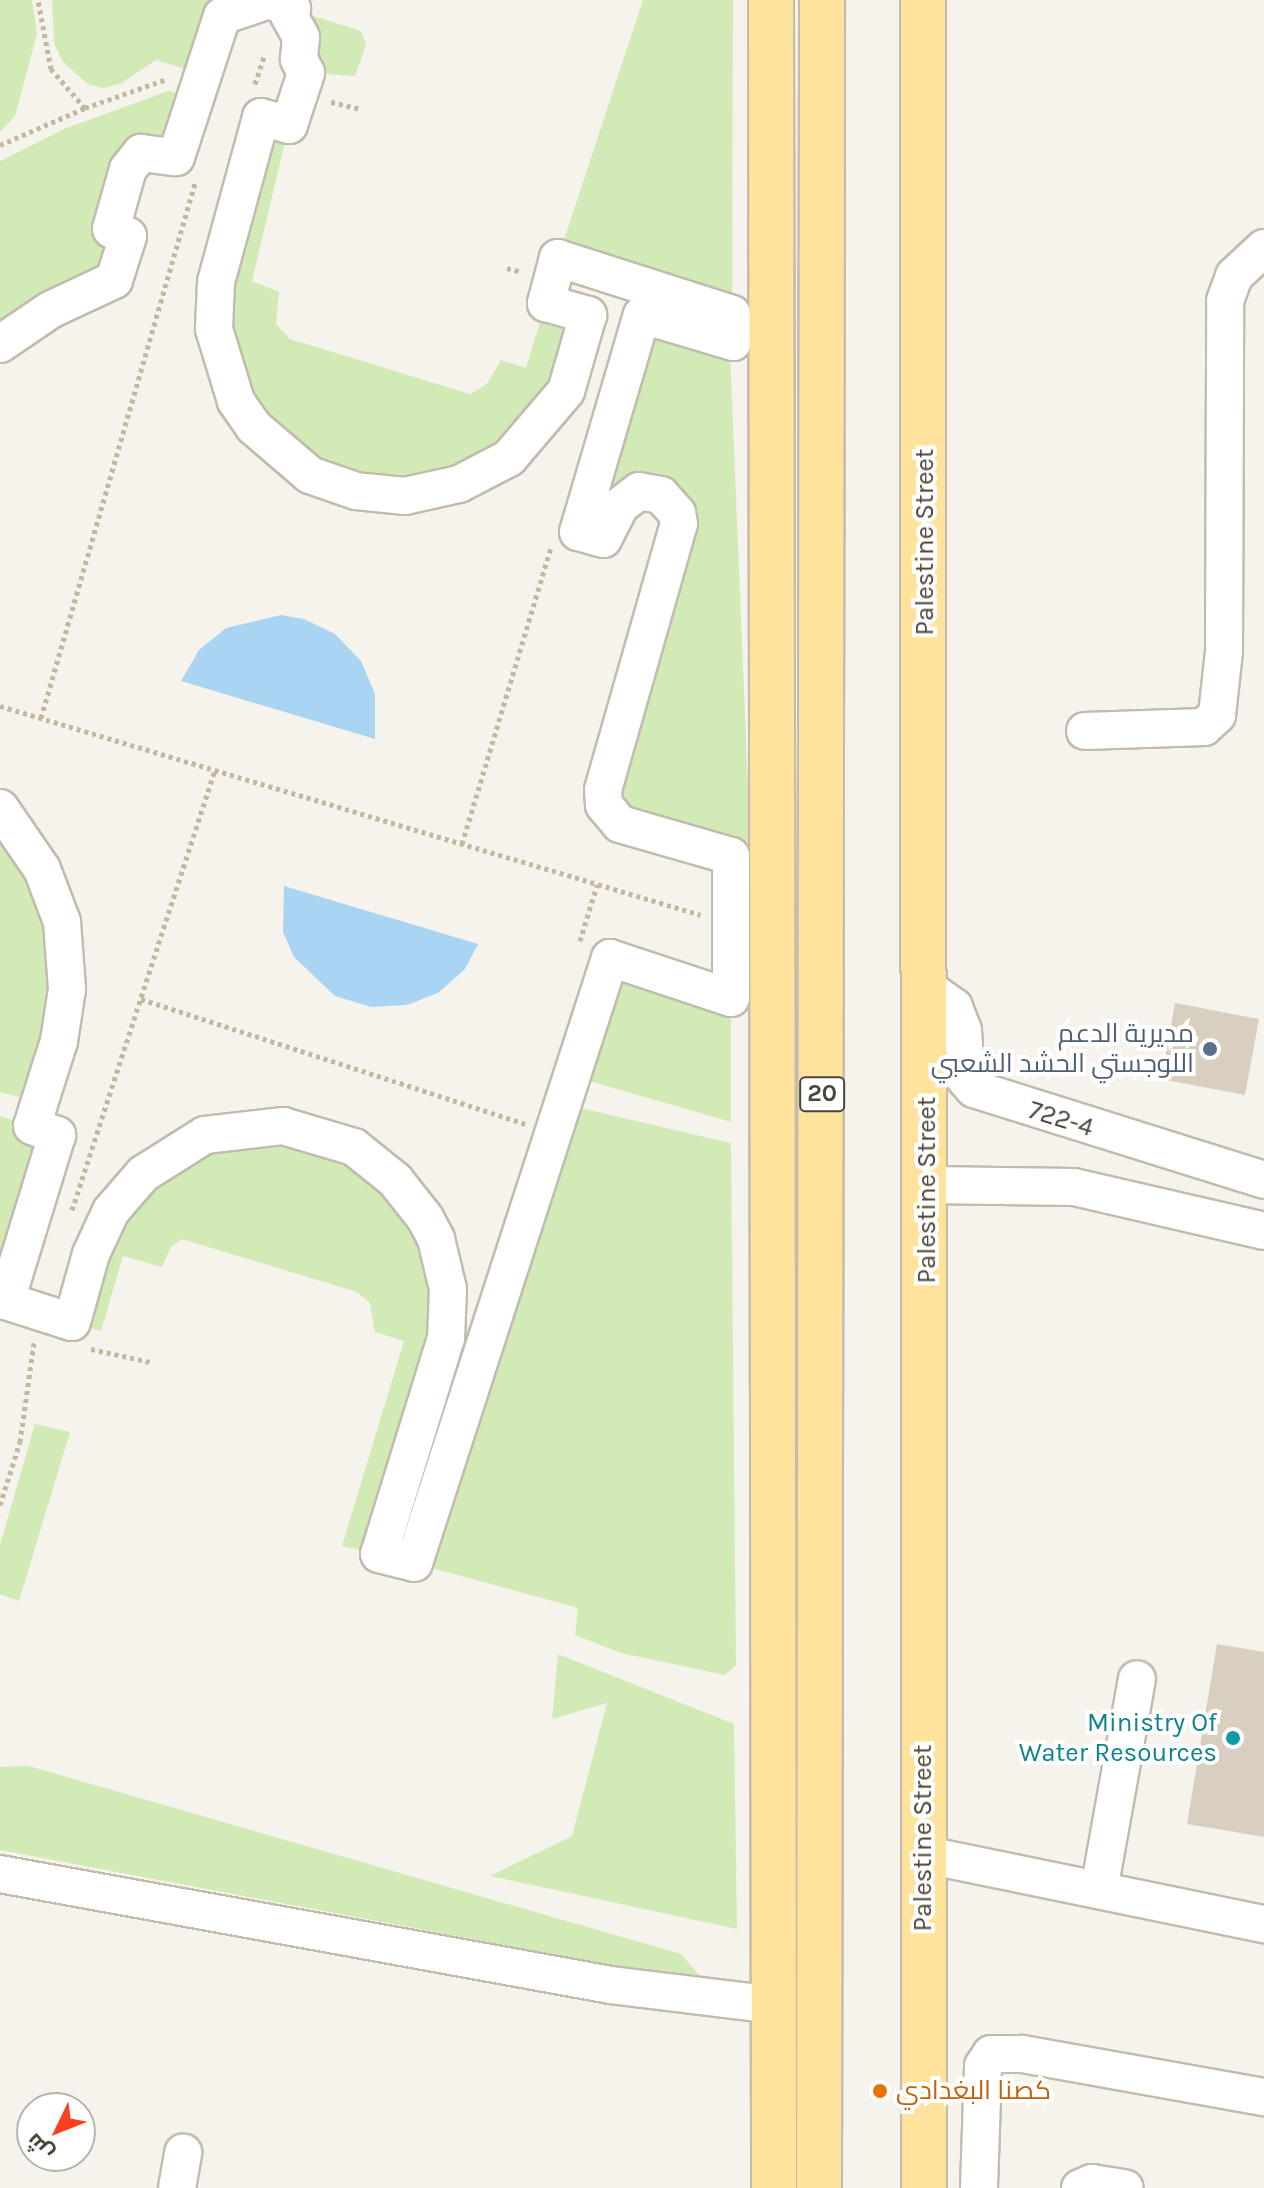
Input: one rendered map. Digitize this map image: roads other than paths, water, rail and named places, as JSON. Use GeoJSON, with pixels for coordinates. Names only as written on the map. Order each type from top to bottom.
{"type":"FeatureCollection","features":[{"type":"Feature","properties":{"kind":"main road"},"geometry":{"type":"LineString","coordinates":[[771,0],[774,2188]]}},
{"type":"Feature","properties":{"kind":"main road","name":"20"},"geometry":{"type":"LineString","coordinates":[[819,2188],[822,0]]}},
{"type":"Feature","properties":{"kind":"main road","name":"Palestine Street"},"geometry":{"type":"LineString","coordinates":[[923,0],[928,1185],[922,1854],[924,2188]]}},
{"type":"Feature","properties":{"kind":"main road"},"geometry":{"type":"LineString","coordinates":[[772,899],[792,857],[822,819]]}},
{"type":"Feature","properties":{"kind":"main road"},"geometry":{"type":"LineString","coordinates":[[773,975],[822,1059]]}},
{"type":"Feature","properties":{"kind":"street"},"geometry":{"type":"LineString","coordinates":[[0,344],[50,310],[114,280],[128,236],[111,229],[128,169],[141,153],[176,157],[222,16],[269,0],[292,9],[289,15],[301,37],[299,59],[306,73],[289,125],[261,117],[216,282],[214,329],[236,401],[263,436],[310,475],[356,491],[405,496],[459,484],[509,458],[566,391],[588,315],[546,303],[558,258],[732,314],[733,342],[642,315],[578,532],[603,539],[620,506],[639,491],[661,495],[677,513],[679,524],[603,790],[604,805],[620,824],[731,856],[731,998],[610,958],[414,1563],[379,1554],[446,1338],[448,1289],[425,1218],[395,1180],[354,1147],[329,1136],[261,1126],[205,1135],[177,1149],[143,1174],[111,1211],[91,1254],[72,1322],[6,1301],[57,1135],[32,1126],[59,1041],[67,989],[62,922],[42,869],[0,808]]}},
{"type":"Feature","properties":{"kind":"street"},"geometry":{"type":"LineString","coordinates":[[1085,731],[1204,727],[1217,715],[1224,652],[1225,301],[1234,276],[1264,248]]}},
{"type":"Feature","properties":{"kind":"street","name":"722-4"},"geometry":{"type":"LineString","coordinates":[[927,988],[954,1007],[963,1030],[966,1080],[974,1089],[1264,1180]]}},
{"type":"Feature","properties":{"kind":"street"},"geometry":{"type":"LineString","coordinates":[[928,1185],[1074,1187],[1264,1231]]}},
{"type":"Feature","properties":{"kind":"street"},"geometry":{"type":"LineString","coordinates":[[1099,1890],[1137,1679]]}},
{"type":"Feature","properties":{"kind":"street"},"geometry":{"type":"LineString","coordinates":[[922,1854],[1264,1924]]}},
{"type":"Feature","properties":{"kind":"street"},"geometry":{"type":"LineString","coordinates":[[0,1874],[611,1985],[774,2005]]}},
{"type":"Feature","properties":{"kind":"street"},"geometry":{"type":"LineString","coordinates":[[979,2188],[983,2066],[991,2054],[1022,2054],[1264,2097]]}},
{"type":"Feature","properties":{"kind":"street"},"geometry":{"type":"LineString","coordinates":[[177,2188],[183,2153]]}},
{"type":"Feature","properties":{"kind":"street"},"geometry":{"type":"LineString","coordinates":[[1080,2188],[1092,2183],[1125,2188]]}},
{"type":"Feature","properties":{"kind":"water"},"geometry":{"type":"Polygon","coordinates":[[[281,615],[304,619],[335,634],[361,661],[375,694],[375,739],[181,681],[199,650],[226,628],[281,615]]]}},
{"type":"Feature","properties":{"kind":"water"},"geometry":{"type":"Polygon","coordinates":[[[284,886],[478,944],[465,969],[438,993],[407,1005],[371,1007],[335,996],[294,957],[283,932],[284,886]]]}},
{"type":"Feature","properties":{"kind":"place","name":"مديرية الدعم اللوجستي الحشد الشعبي"},"geometry":{"type":"Point","coordinates":[1210,1049]}},
{"type":"Feature","properties":{"kind":"place","name":"Ministry Of Water Resources"},"geometry":{"type":"Point","coordinates":[1233,1738]}},
{"type":"Feature","properties":{"kind":"place","name":"كصنا البغدادي"},"geometry":{"type":"Point","coordinates":[880,2091]}}]}
